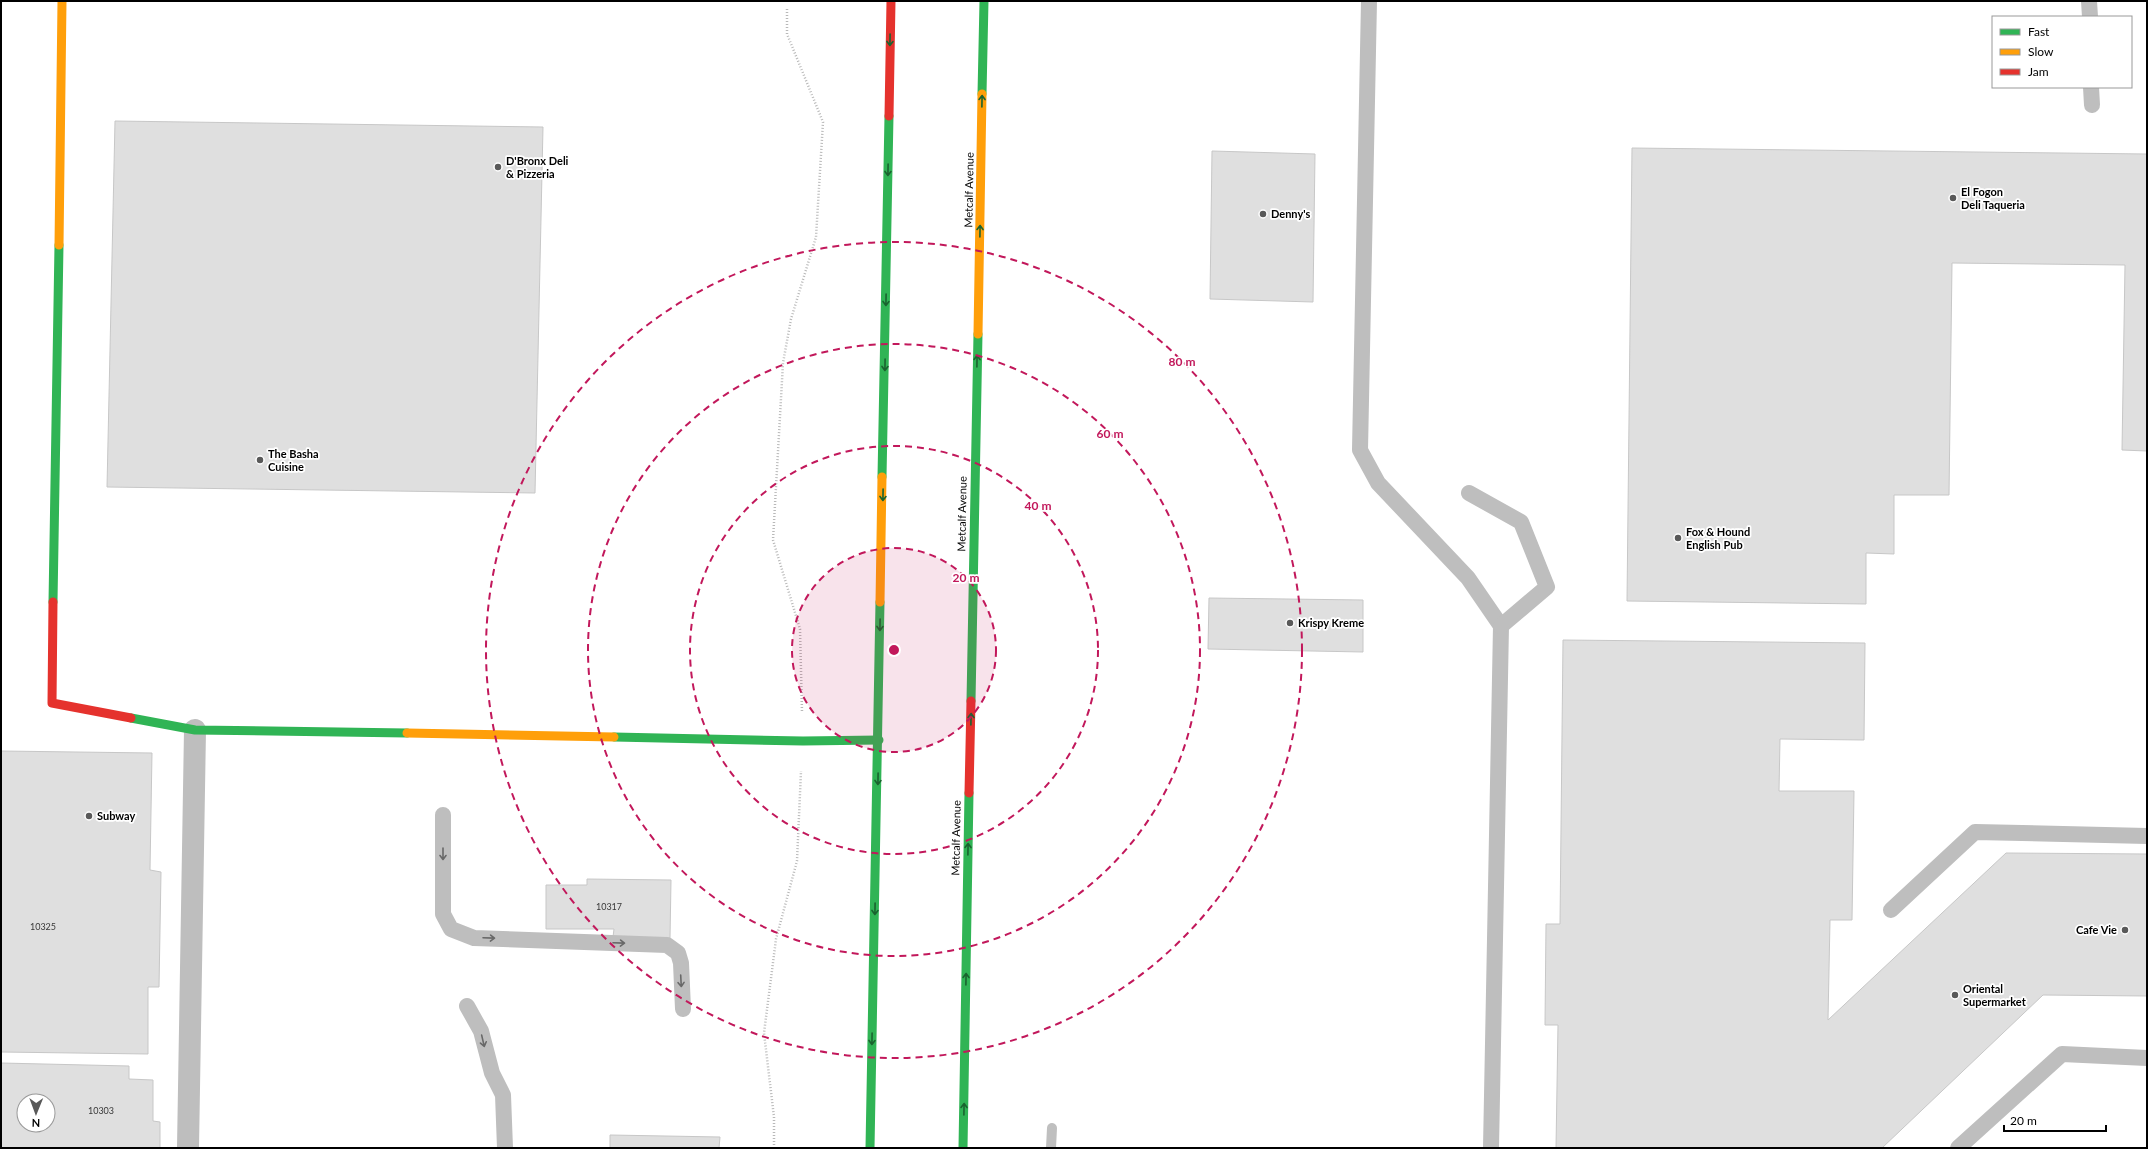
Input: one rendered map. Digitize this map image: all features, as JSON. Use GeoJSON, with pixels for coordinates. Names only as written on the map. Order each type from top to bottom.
{"type":"FeatureCollection","features":[{"type":"Feature","properties":{"kind":"main road"},"geometry":{"type":"LineString","coordinates":[[62,1],[52,703],[195,730],[374,732],[803,741],[878,740]]}},
{"type":"Feature","properties":{"kind":"main road"},"geometry":{"type":"LineString","coordinates":[[870,1148],[891,1]]}},
{"type":"Feature","properties":{"kind":"main road","name":"Metcalf Avenue"},"geometry":{"type":"LineString","coordinates":[[963,1148],[984,1]]}},
{"type":"Feature","properties":{"kind":"street"},"geometry":{"type":"LineString","coordinates":[[188,1148],[195,730]]}},
{"type":"Feature","properties":{"kind":"lane"},"geometry":{"type":"LineString","coordinates":[[1369,1],[1360,450],[1378,483],[1468,578],[1502,626],[1491,1148]]}},
{"type":"Feature","properties":{"kind":"lane"},"geometry":{"type":"LineString","coordinates":[[2089,1],[2090,16]]}},
{"type":"Feature","properties":{"kind":"lane"},"geometry":{"type":"LineString","coordinates":[[2091,88],[2092,105]]}},
{"type":"Feature","properties":{"kind":"lane"},"geometry":{"type":"LineString","coordinates":[[1469,493],[1521,522],[1547,587],[1502,626]]}},
{"type":"Feature","properties":{"kind":"lane"},"geometry":{"type":"LineString","coordinates":[[443,815],[443,914],[451,929],[474,938],[667,945],[678,953],[681,963],[683,1009]]}},
{"type":"Feature","properties":{"kind":"lane"},"geometry":{"type":"LineString","coordinates":[[1891,910],[1975,832],[2147,836]]}},
{"type":"Feature","properties":{"kind":"lane"},"geometry":{"type":"LineString","coordinates":[[467,1006],[480,1031],[492,1073],[503,1095],[505,1148]]}},
{"type":"Feature","properties":{"kind":"lane"},"geometry":{"type":"LineString","coordinates":[[1958,1148],[2062,1054],[2147,1058]]}},
{"type":"Feature","properties":{"kind":"path"},"geometry":{"type":"LineString","coordinates":[[774,1148],[774,1117],[764,1033],[776,938],[797,861],[803,741],[800,629],[773,540],[783,363],[791,318],[816,238],[823,122],[786,34],[787,9]]}},
{"type":"Feature","properties":{"kind":"building"},"geometry":{"type":"Polygon","coordinates":[[[115,121],[543,127],[535,493],[107,487],[115,121]]]}},
{"type":"Feature","properties":{"kind":"building"},"geometry":{"type":"Polygon","coordinates":[[[1632,148],[2147,154],[2147,451],[2122,450],[2125,265],[1952,263],[1949,495],[1894,495],[1894,554],[1866,553],[1866,604],[1627,601],[1632,148]]]}},
{"type":"Feature","properties":{"kind":"building"},"geometry":{"type":"Polygon","coordinates":[[[1212,151],[1315,154],[1313,302],[1210,299],[1212,151]]]}},
{"type":"Feature","properties":{"kind":"building"},"geometry":{"type":"Polygon","coordinates":[[[1209,598],[1363,600],[1363,652],[1208,649],[1209,598]]]}},
{"type":"Feature","properties":{"kind":"building"},"geometry":{"type":"Polygon","coordinates":[[[1563,640],[1865,643],[1864,740],[1780,739],[1779,791],[1854,791],[1852,920],[1830,920],[1828,1020],[2006,853],[2147,854],[2147,996],[2043,995],[1882,1148],[1556,1148],[1558,1025],[1545,1025],[1546,924],[1560,924],[1563,640]]]}},
{"type":"Feature","properties":{"kind":"building"},"geometry":{"type":"Polygon","coordinates":[[[1,751],[152,753],[150,870],[161,872],[159,987],[148,987],[148,1054],[1,1052],[1,751]]]}},
{"type":"Feature","properties":{"kind":"building"},"geometry":{"type":"Polygon","coordinates":[[[587,879],[671,880],[670,938],[613,937],[614,929],[546,929],[546,885],[587,885],[587,879]]]}},
{"type":"Feature","properties":{"kind":"building"},"geometry":{"type":"Polygon","coordinates":[[[1,1063],[129,1066],[129,1079],[153,1080],[153,1121],[160,1122],[160,1148],[1,1148],[1,1063]]]}},
{"type":"Feature","properties":{"kind":"building"},"geometry":{"type":"Polygon","coordinates":[[[610,1135],[720,1137],[719,1148],[610,1148],[610,1135]]]}},
{"type":"Feature","properties":{"kind":"waterway"},"geometry":{"type":"LineString","coordinates":[[1051,1148],[1052,1128]]}},
{"type":"Feature","properties":{"kind":"traffic: fast"},"geometry":{"type":"LineString","coordinates":[[982,94],[984,1]]}},
{"type":"Feature","properties":{"kind":"traffic: fast"},"geometry":{"type":"LineString","coordinates":[[882,477],[889,116]]}},
{"type":"Feature","properties":{"kind":"traffic: fast"},"geometry":{"type":"LineString","coordinates":[[53,602],[59,245]]}},
{"type":"Feature","properties":{"kind":"traffic: fast"},"geometry":{"type":"LineString","coordinates":[[971,701],[978,334]]}},
{"type":"Feature","properties":{"kind":"traffic: fast"},"geometry":{"type":"LineString","coordinates":[[870,1148],[880,602]]}},
{"type":"Feature","properties":{"kind":"traffic: fast"},"geometry":{"type":"LineString","coordinates":[[131,718],[195,730],[407,733]]}},
{"type":"Feature","properties":{"kind":"traffic: fast"},"geometry":{"type":"LineString","coordinates":[[614,737],[803,741],[879,740]]}},
{"type":"Feature","properties":{"kind":"traffic: fast"},"geometry":{"type":"LineString","coordinates":[[963,1148],[969,793]]}},
{"type":"Feature","properties":{"kind":"traffic: slow"},"geometry":{"type":"LineString","coordinates":[[59,245],[62,1]]}},
{"type":"Feature","properties":{"kind":"traffic: slow"},"geometry":{"type":"LineString","coordinates":[[978,334],[982,94]]}},
{"type":"Feature","properties":{"kind":"traffic: slow"},"geometry":{"type":"LineString","coordinates":[[880,602],[882,477]]}},
{"type":"Feature","properties":{"kind":"traffic: slow"},"geometry":{"type":"LineString","coordinates":[[407,733],[614,737]]}},
{"type":"Feature","properties":{"kind":"traffic: jam"},"geometry":{"type":"LineString","coordinates":[[889,116],[891,1]]}},
{"type":"Feature","properties":{"kind":"traffic: jam"},"geometry":{"type":"LineString","coordinates":[[53,602],[52,703],[131,718]]}},
{"type":"Feature","properties":{"kind":"traffic: jam"},"geometry":{"type":"LineString","coordinates":[[969,793],[971,701]]}},
{"type":"Feature","properties":{"kind":"place","name":"D'Bronx Deli & Pizzeria"},"geometry":{"type":"Point","coordinates":[498,167]}},
{"type":"Feature","properties":{"kind":"place","name":"El Fogon Deli Taqueria"},"geometry":{"type":"Point","coordinates":[1953,198]}},
{"type":"Feature","properties":{"kind":"place","name":"Denny's"},"geometry":{"type":"Point","coordinates":[1263,214]}},
{"type":"Feature","properties":{"kind":"place","name":"The Basha Cuisine"},"geometry":{"type":"Point","coordinates":[260,460]}},
{"type":"Feature","properties":{"kind":"place","name":"Fox & Hound English Pub"},"geometry":{"type":"Point","coordinates":[1678,538]}},
{"type":"Feature","properties":{"kind":"place","name":"Krispy Kreme"},"geometry":{"type":"Point","coordinates":[1290,623]}},
{"type":"Feature","properties":{"kind":"place","name":"Subway"},"geometry":{"type":"Point","coordinates":[89,816]}},
{"type":"Feature","properties":{"kind":"place","name":"Cafe Vie"},"geometry":{"type":"Point","coordinates":[2125,930]}},
{"type":"Feature","properties":{"kind":"place","name":"Oriental Supermarket"},"geometry":{"type":"Point","coordinates":[1955,995]}}]}
